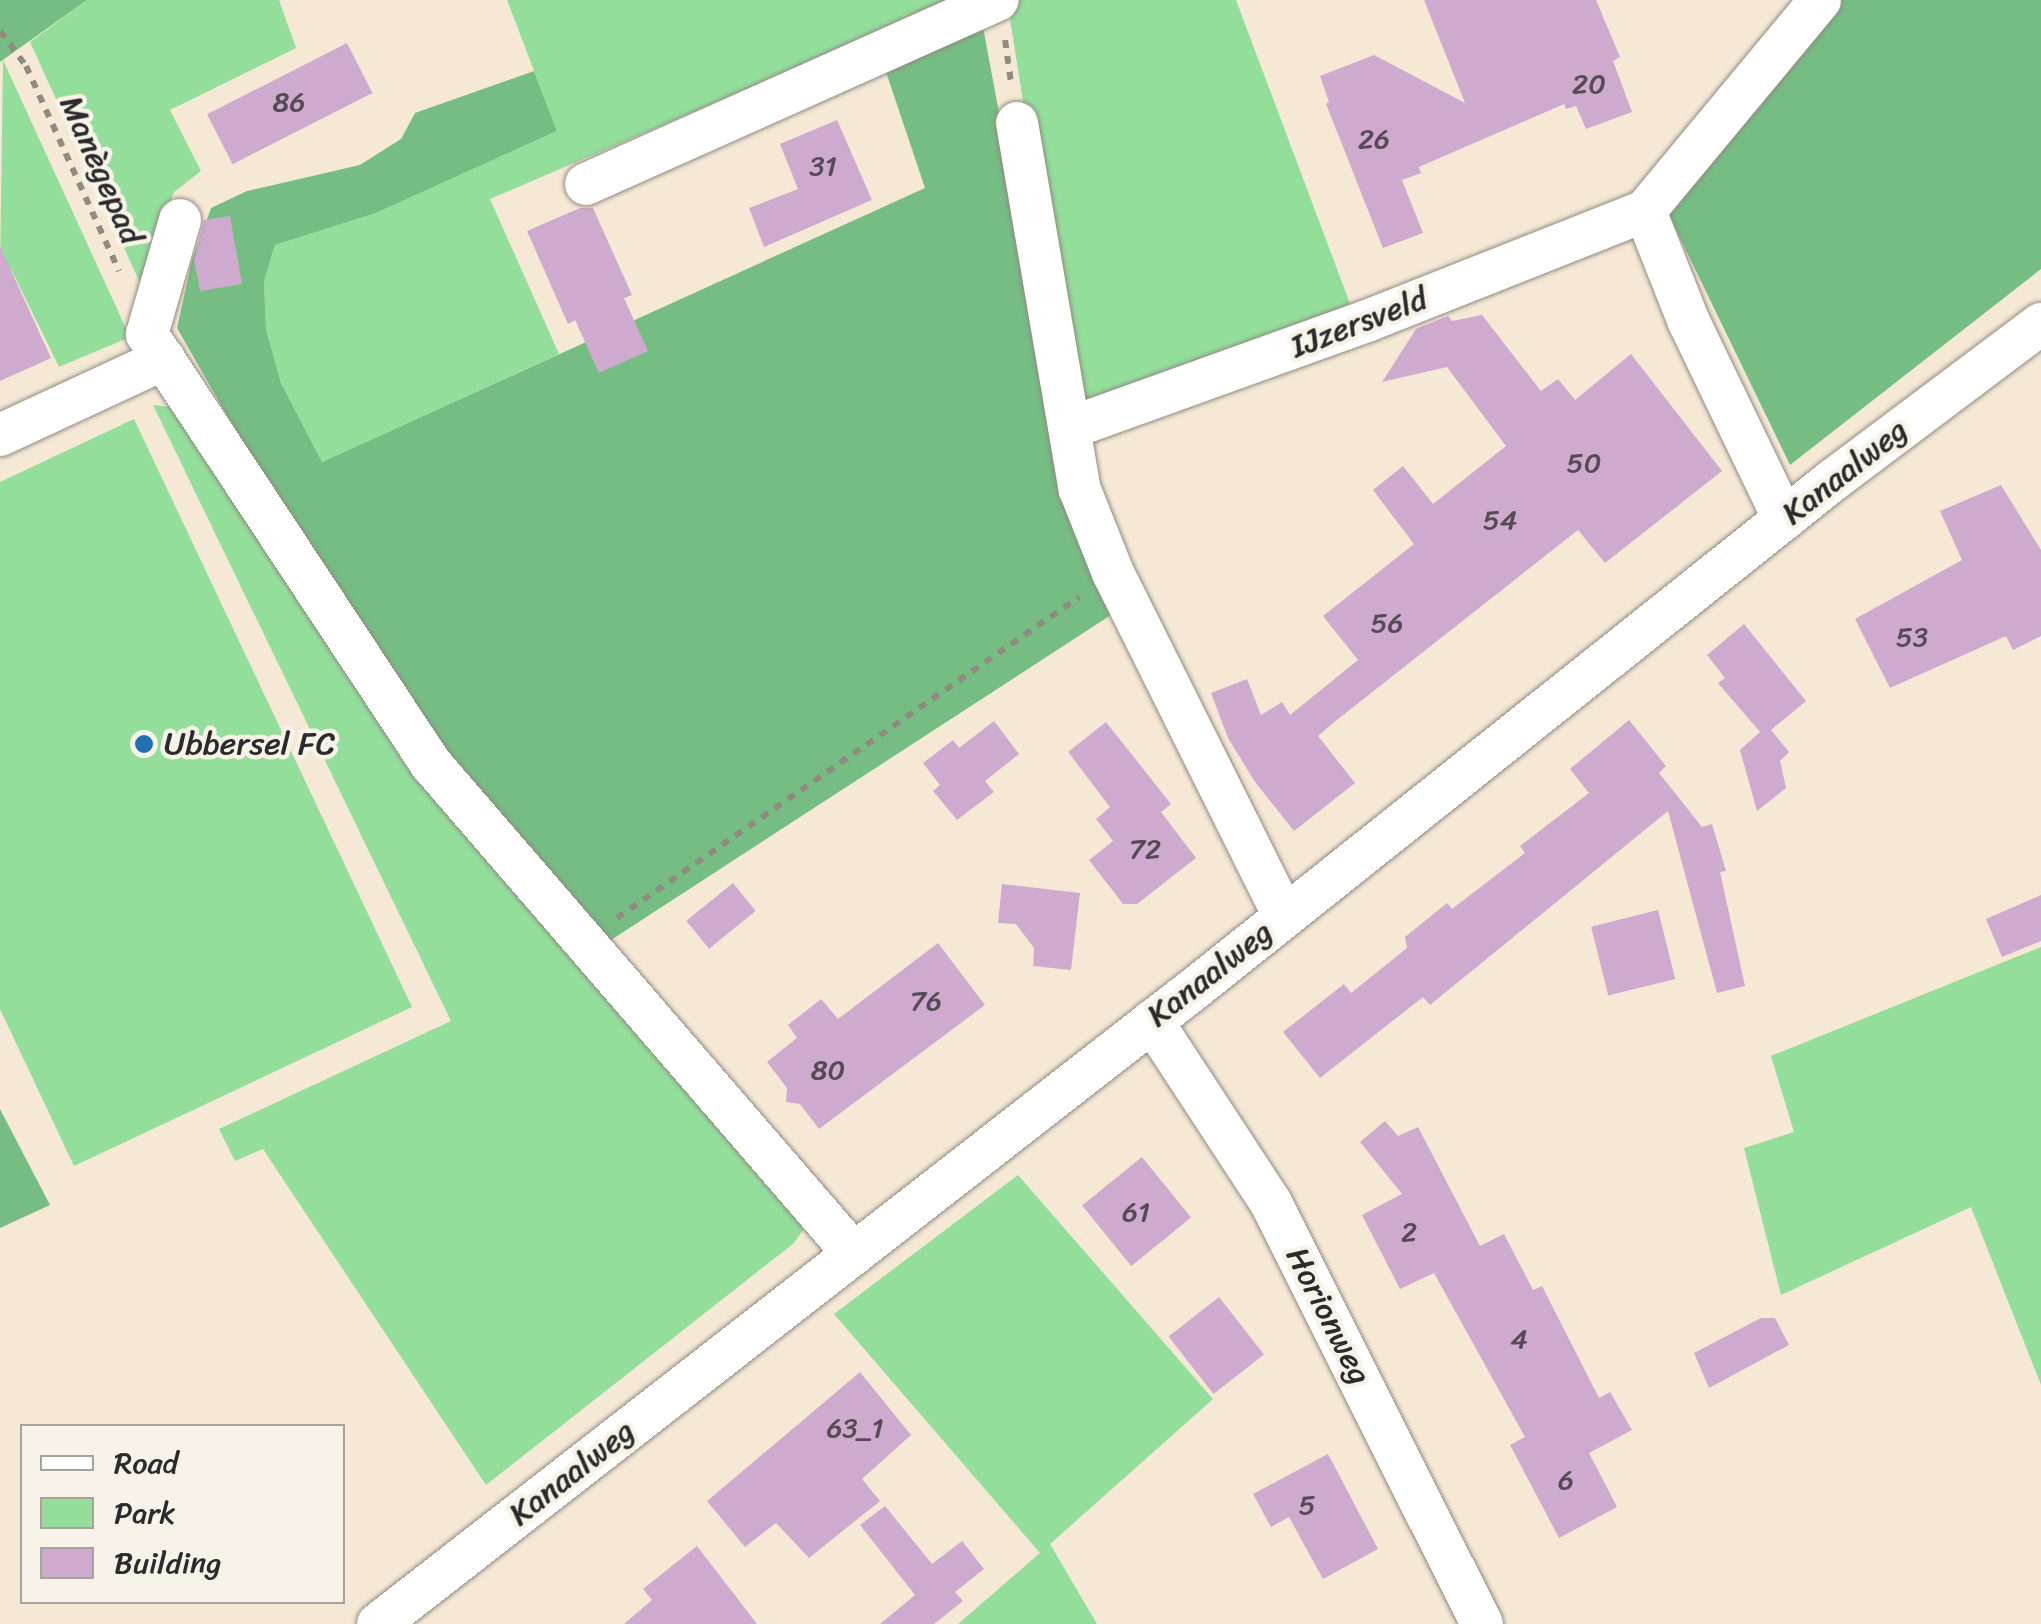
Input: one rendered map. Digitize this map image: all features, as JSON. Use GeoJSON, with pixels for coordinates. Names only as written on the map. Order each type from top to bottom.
{"type":"FeatureCollection","features":[{"type":"Feature","properties":{"kind":"street","name":"IJzersveld"},"geometry":{"type":"LineString","coordinates":[[1070,428],[1367,320],[1645,211],[1820,0]]}},
{"type":"Feature","properties":{"kind":"street"},"geometry":{"type":"LineString","coordinates":[[586,184],[1001,18]]}},
{"type":"Feature","properties":{"kind":"street"},"geometry":{"type":"LineString","coordinates":[[1017,123],[1080,490],[1113,573],[1284,916]]}},
{"type":"Feature","properties":{"kind":"street"},"geometry":{"type":"LineString","coordinates":[[1645,211],[1688,322],[1784,520]]}},
{"type":"Feature","properties":{"kind":"street"},"geometry":{"type":"LineString","coordinates":[[180,220],[156,346],[431,764],[854,1254]]}},
{"type":"Feature","properties":{"kind":"street","name":"Kanaalweg"},"geometry":{"type":"LineString","coordinates":[[378,1624],[1784,520],[2041,324]]}},
{"type":"Feature","properties":{"kind":"street"},"geometry":{"type":"LineString","coordinates":[[0,434],[156,346]]}},
{"type":"Feature","properties":{"kind":"street","name":"Horionweg"},"geometry":{"type":"LineString","coordinates":[[1152,1020],[1271,1203],[1482,1624]]}},
{"type":"Feature","properties":{"kind":"path"},"geometry":{"type":"LineString","coordinates":[[1001,18],[1017,123]]}},
{"type":"Feature","properties":{"kind":"path","name":"Manègepad"},"geometry":{"type":"LineString","coordinates":[[0,31],[26,66],[156,346]]}},
{"type":"Feature","properties":{"kind":"path"},"geometry":{"type":"LineString","coordinates":[[586,939],[1113,573]]}},
{"type":"Feature","properties":{"kind":"green space"},"geometry":{"type":"Polygon","coordinates":[[[0,0],[87,0],[0,62],[0,0]]]}},
{"type":"Feature","properties":{"kind":"green space"},"geometry":{"type":"Polygon","coordinates":[[[87,0],[279,0],[296,48],[170,110],[201,171],[174,192],[141,285],[30,42],[87,0]]]}},
{"type":"Feature","properties":{"kind":"green space"},"geometry":{"type":"Polygon","coordinates":[[[507,0],[955,0],[490,199],[559,354],[322,462],[281,383],[266,329],[264,281],[275,245],[376,213],[557,131],[507,0]]]}},
{"type":"Feature","properties":{"kind":"green space"},"geometry":{"type":"Polygon","coordinates":[[[1007,0],[1236,0],[1355,317],[1085,402],[1068,386],[1007,0]]]}},
{"type":"Feature","properties":{"kind":"green space"},"geometry":{"type":"Polygon","coordinates":[[[1842,0],[2041,0],[2041,269],[1790,465],[1664,205],[1842,0]]]}},
{"type":"Feature","properties":{"kind":"green space"},"geometry":{"type":"Polygon","coordinates":[[[983,27],[1054,407],[1114,613],[611,940],[449,755],[265,482],[177,328],[192,260],[211,208],[247,191],[360,165],[401,139],[415,113],[534,71],[557,131],[376,213],[275,245],[264,281],[266,329],[281,383],[322,462],[925,188],[885,69],[983,27]]]}},
{"type":"Feature","properties":{"kind":"green space"},"geometry":{"type":"Polygon","coordinates":[[[3,60],[130,337],[59,367],[11,269],[0,273],[3,60]]]}},
{"type":"Feature","properties":{"kind":"green space"},"geometry":{"type":"Polygon","coordinates":[[[153,405],[170,407],[193,422],[404,763],[805,1227],[794,1243],[486,1485],[263,1149],[235,1161],[219,1129],[451,1021],[153,405]]]}},
{"type":"Feature","properties":{"kind":"green space","name":"Ubbersel FC"},"geometry":{"type":"Polygon","coordinates":[[[134,419],[412,1007],[74,1166],[0,1009],[0,482],[134,419]]]}},
{"type":"Feature","properties":{"kind":"green space"},"geometry":{"type":"Polygon","coordinates":[[[2041,947],[2041,1385],[1971,1207],[1781,1295],[1744,1148],[1794,1132],[1771,1056],[2041,947]]]}},
{"type":"Feature","properties":{"kind":"green space"},"geometry":{"type":"Polygon","coordinates":[[[0,1109],[50,1205],[0,1228],[0,1109]]]}},
{"type":"Feature","properties":{"kind":"green space"},"geometry":{"type":"Polygon","coordinates":[[[1018,1175],[1213,1399],[1050,1544],[1097,1624],[958,1624],[1040,1553],[834,1314],[1018,1175]]]}},
{"type":"Feature","properties":{"kind":"building"},"geometry":{"type":"Polygon","coordinates":[[[1424,0],[1596,0],[1620,57],[1613,61],[1632,112],[1586,129],[1576,106],[1566,109],[1564,104],[1419,167],[1421,173],[1402,180],[1423,233],[1383,248],[1326,104],[1329,102],[1320,76],[1374,55],[1465,103],[1424,0]]]}},
{"type":"Feature","properties":{"kind":"building"},"geometry":{"type":"Polygon","coordinates":[[[347,43],[372,93],[233,164],[207,114],[347,43]]]}},
{"type":"Feature","properties":{"kind":"building"},"geometry":{"type":"Polygon","coordinates":[[[837,120],[872,200],[764,247],[749,208],[798,189],[780,144],[837,120]]]}},
{"type":"Feature","properties":{"kind":"building"},"geometry":{"type":"Polygon","coordinates":[[[580,208],[593,208],[632,295],[624,298],[648,351],[599,373],[575,320],[568,324],[527,231],[580,208]]]}},
{"type":"Feature","properties":{"kind":"building"},"geometry":{"type":"Polygon","coordinates":[[[230,216],[242,284],[200,291],[194,260],[204,220],[230,216]]]}},
{"type":"Feature","properties":{"kind":"building"},"geometry":{"type":"Polygon","coordinates":[[[0,246],[51,358],[0,381],[0,246]]]}},
{"type":"Feature","properties":{"kind":"building"},"geometry":{"type":"Polygon","coordinates":[[[1482,315],[1541,391],[1558,379],[1575,400],[1631,354],[1722,471],[1605,563],[1578,530],[1333,723],[1318,736],[1355,783],[1294,831],[1255,782],[1228,738],[1211,693],[1247,679],[1261,715],[1282,702],[1290,715],[1358,660],[1323,616],[1414,544],[1373,490],[1403,466],[1433,504],[1506,446],[1447,367],[1382,382],[1416,329],[1448,316],[1452,321],[1482,315]]]}},
{"type":"Feature","properties":{"kind":"building"},"geometry":{"type":"Polygon","coordinates":[[[2001,485],[2041,550],[2041,636],[2013,650],[2006,636],[1890,688],[1855,619],[1962,560],[1940,511],[2001,485]]]}},
{"type":"Feature","properties":{"kind":"building"},"geometry":{"type":"Polygon","coordinates":[[[1744,624],[1806,701],[1771,730],[1789,752],[1780,761],[1786,788],[1757,811],[1740,750],[1760,732],[1718,683],[1725,678],[1707,655],[1744,624]]]}},
{"type":"Feature","properties":{"kind":"building"},"geometry":{"type":"Polygon","coordinates":[[[1629,720],[1666,766],[1659,773],[1702,827],[1712,824],[1726,871],[1720,872],[1745,986],[1717,993],[1668,811],[1430,1005],[1423,997],[1320,1078],[1283,1032],[1344,984],[1351,993],[1407,948],[1405,937],[1447,903],[1452,909],[1525,853],[1520,846],[1589,793],[1570,769],[1629,720]]]}},
{"type":"Feature","properties":{"kind":"building"},"geometry":{"type":"Polygon","coordinates":[[[994,721],[1019,754],[985,781],[994,792],[957,820],[933,791],[940,785],[923,763],[953,740],[959,748],[994,721]]]}},
{"type":"Feature","properties":{"kind":"building"},"geometry":{"type":"Polygon","coordinates":[[[1106,722],[1171,804],[1161,812],[1196,858],[1137,904],[1123,904],[1089,860],[1113,841],[1096,819],[1110,807],[1068,752],[1106,722]]]}},
{"type":"Feature","properties":{"kind":"building"},"geometry":{"type":"Polygon","coordinates":[[[733,883],[756,911],[709,949],[686,921],[733,883]]]}},
{"type":"Feature","properties":{"kind":"building"},"geometry":{"type":"Polygon","coordinates":[[[1002,884],[1080,893],[1071,970],[1033,966],[1034,948],[1016,924],[998,923],[1002,884]]]}},
{"type":"Feature","properties":{"kind":"building"},"geometry":{"type":"Polygon","coordinates":[[[2041,895],[2041,941],[2002,957],[1986,919],[2041,895]]]}},
{"type":"Feature","properties":{"kind":"building"},"geometry":{"type":"Polygon","coordinates":[[[1658,910],[1675,979],[1608,996],[1591,927],[1658,910]]]}},
{"type":"Feature","properties":{"kind":"building"},"geometry":{"type":"Polygon","coordinates":[[[938,943],[985,1005],[819,1129],[800,1104],[786,1102],[787,1088],[767,1062],[797,1038],[788,1025],[821,999],[838,1019],[938,943]]]}},
{"type":"Feature","properties":{"kind":"building"},"geometry":{"type":"Polygon","coordinates":[[[1385,1121],[1398,1136],[1418,1127],[1480,1246],[1504,1234],[1533,1290],[1542,1286],[1599,1398],[1610,1392],[1632,1430],[1589,1453],[1617,1507],[1559,1538],[1510,1445],[1525,1437],[1434,1273],[1400,1289],[1362,1215],[1402,1194],[1360,1142],[1385,1121]]]}},
{"type":"Feature","properties":{"kind":"building"},"geometry":{"type":"Polygon","coordinates":[[[1142,1157],[1191,1218],[1131,1266],[1082,1205],[1142,1157]]]}},
{"type":"Feature","properties":{"kind":"building"},"geometry":{"type":"Polygon","coordinates":[[[1219,1297],[1264,1355],[1214,1394],[1169,1336],[1219,1297]]]}},
{"type":"Feature","properties":{"kind":"building"},"geometry":{"type":"Polygon","coordinates":[[[1761,1318],[1775,1318],[1789,1345],[1709,1388],[1694,1353],[1761,1318]]]}},
{"type":"Feature","properties":{"kind":"building"},"geometry":{"type":"Polygon","coordinates":[[[860,1372],[911,1435],[862,1479],[880,1501],[809,1558],[776,1523],[745,1547],[707,1501],[860,1372]]]}},
{"type":"Feature","properties":{"kind":"building"},"geometry":{"type":"Polygon","coordinates":[[[1328,1454],[1378,1549],[1323,1579],[1289,1517],[1271,1527],[1253,1494],[1328,1454]]]}},
{"type":"Feature","properties":{"kind":"building"},"geometry":{"type":"Polygon","coordinates":[[[885,1506],[932,1564],[962,1541],[984,1569],[955,1592],[963,1601],[934,1624],[880,1624],[915,1595],[860,1525],[885,1506]]]}},
{"type":"Feature","properties":{"kind":"building"},"geometry":{"type":"Polygon","coordinates":[[[697,1546],[757,1624],[624,1624],[652,1600],[643,1589],[697,1546]]]}},
{"type":"Feature","properties":{"kind":"place","name":"Ubbersel FC"},"geometry":{"type":"Point","coordinates":[144,744]}}]}
